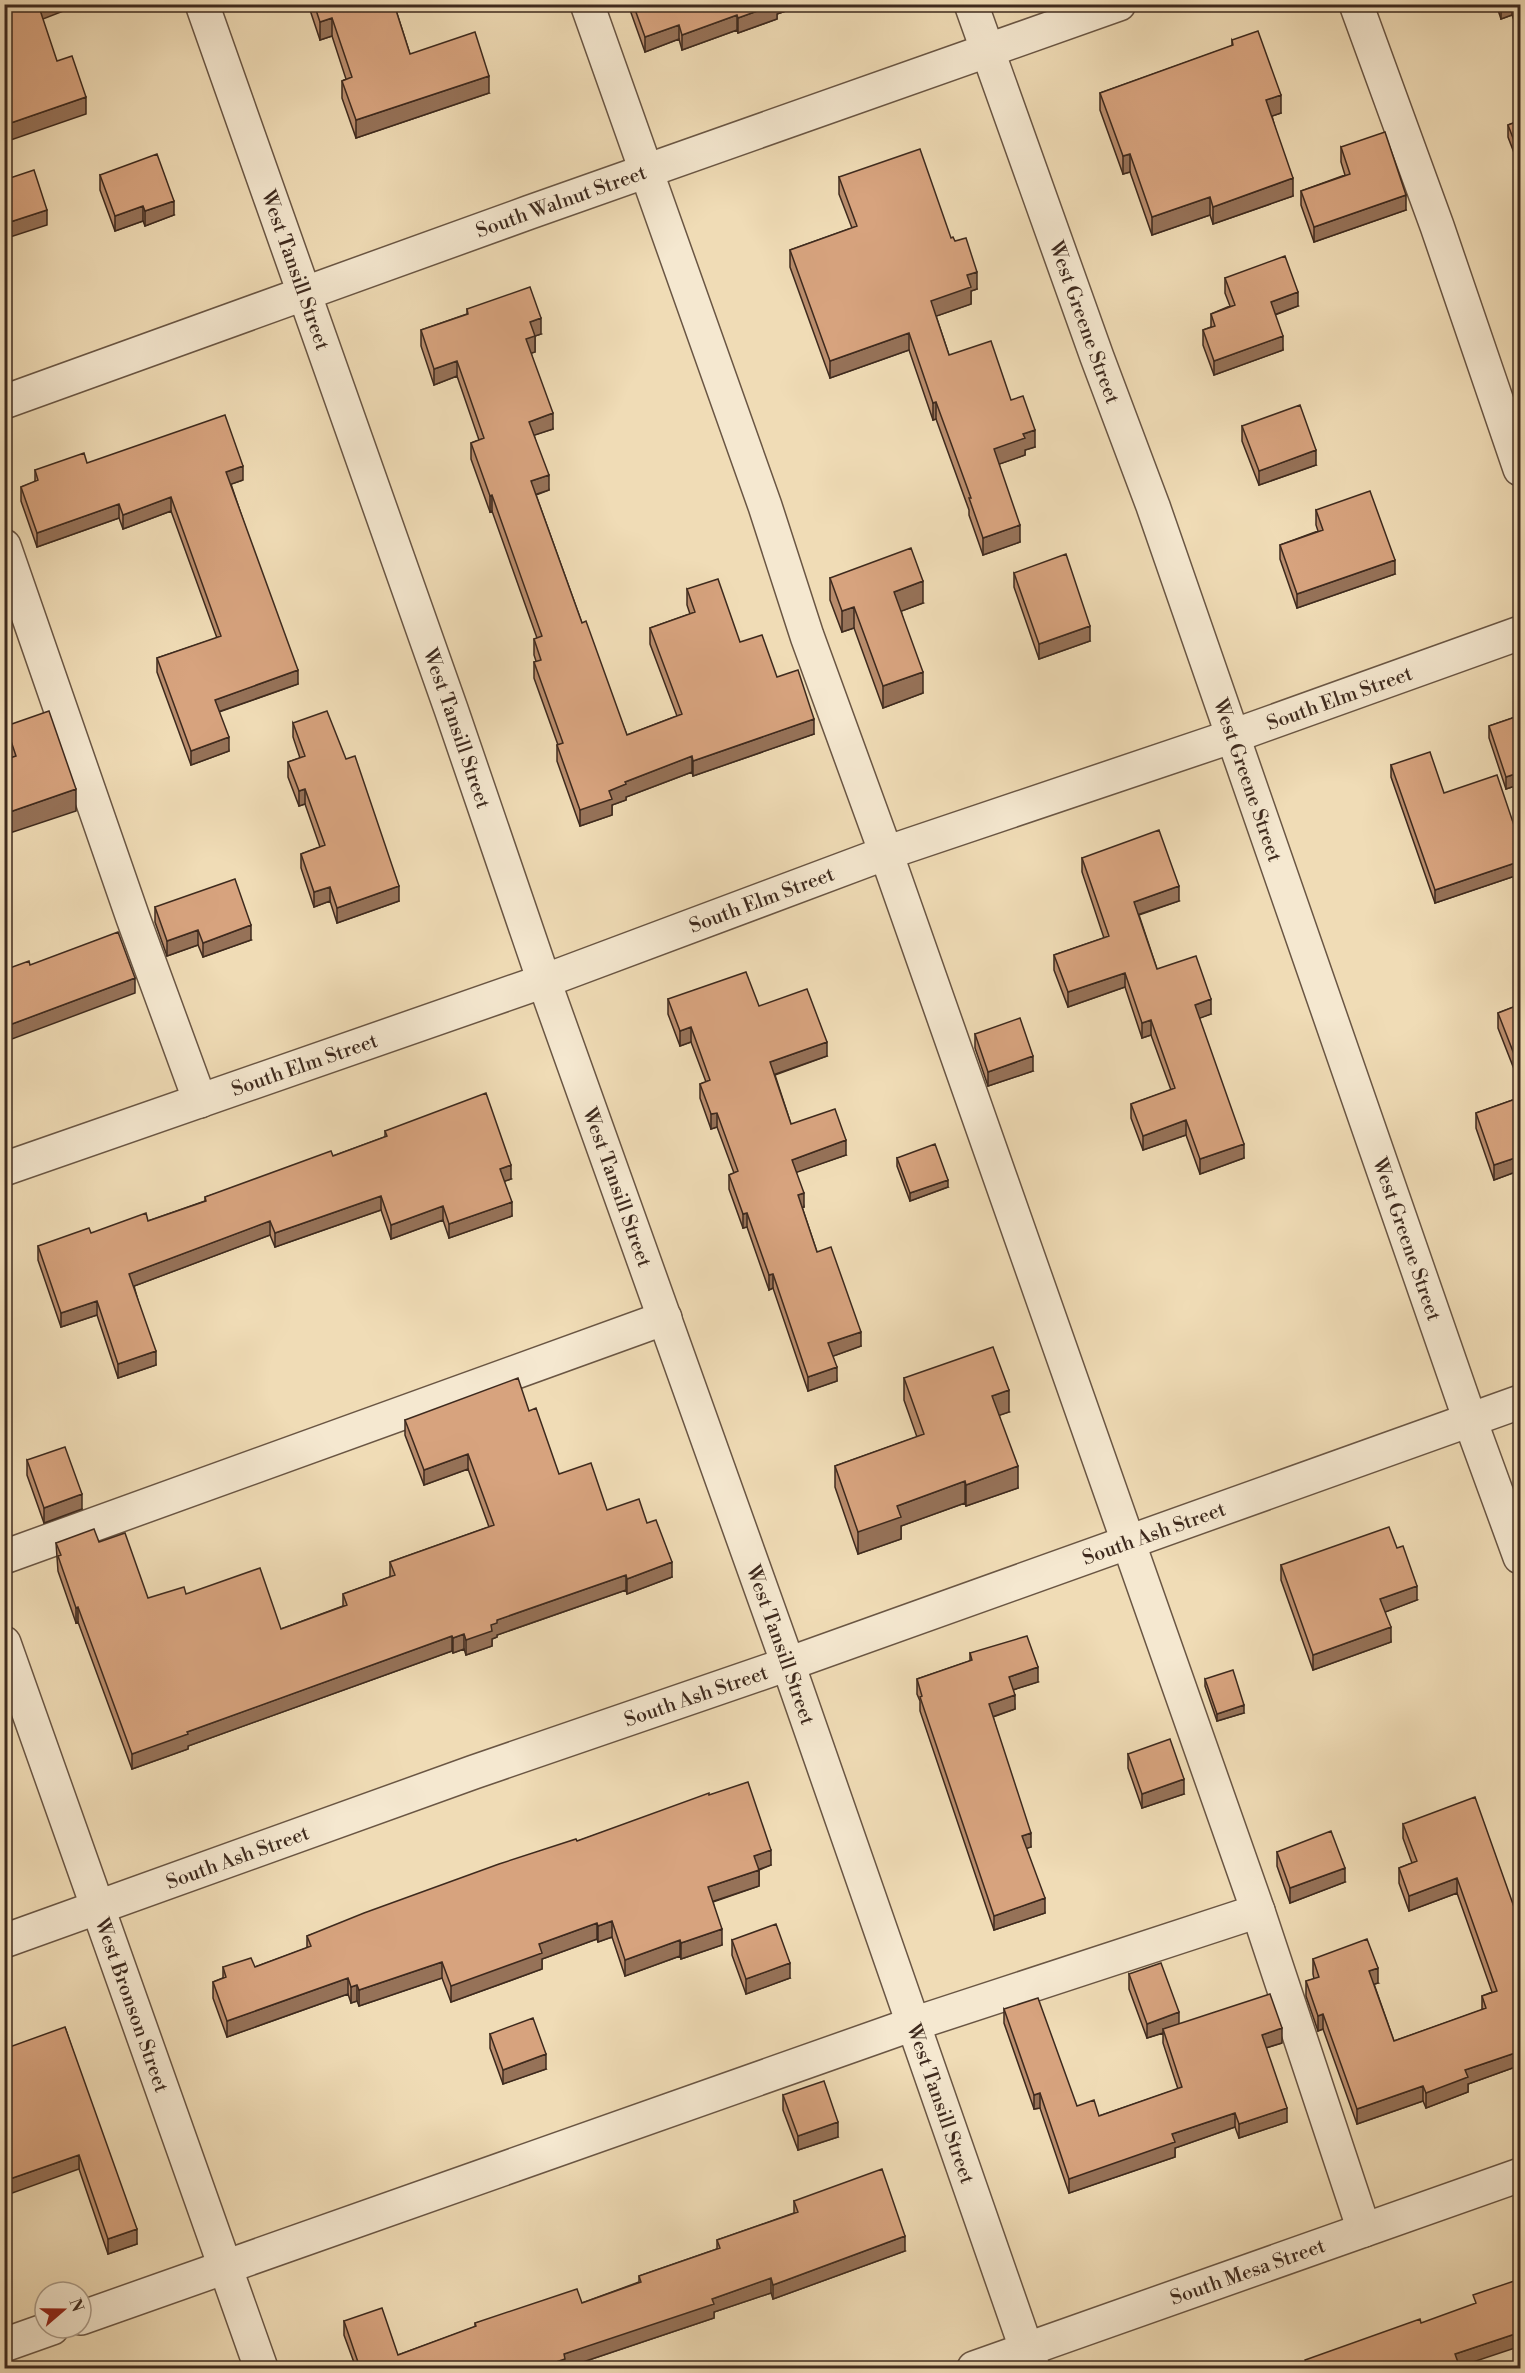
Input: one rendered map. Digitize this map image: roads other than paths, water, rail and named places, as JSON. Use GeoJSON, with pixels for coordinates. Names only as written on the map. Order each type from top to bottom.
{"type":"FeatureCollection","features":[{"type":"Feature","properties":{"kind":"street","name":"West Tansill Street"},"geometry":{"type":"LineString","coordinates":[[202,4],[544,981],[788,1664],[1030,2359]]}},
{"type":"Feature","properties":{"kind":"street"},"geometry":{"type":"LineString","coordinates":[[587,4],[765,506],[807,636],[886,853],[1258,1911],[1364,2230]]}},
{"type":"Feature","properties":{"kind":"street","name":"West Greene Street"},"geometry":{"type":"LineString","coordinates":[[971,4],[1097,357],[1153,506],[1470,1420],[1521,1557]]}},
{"type":"Feature","properties":{"kind":"street","name":"South Walnut Street"},"geometry":{"type":"LineString","coordinates":[[4,402],[304,292],[1119,4]]}},
{"type":"Feature","properties":{"kind":"street"},"geometry":{"type":"LineString","coordinates":[[1356,4],[1437,226],[1521,469]]}},
{"type":"Feature","properties":{"kind":"street"},"geometry":{"type":"LineString","coordinates":[[4,546],[133,918],[200,1101]]}},
{"type":"Feature","properties":{"kind":"street","name":"South Elm Street"},"geometry":{"type":"LineString","coordinates":[[4,1169],[544,981],[886,853],[1233,736],[1521,633]]}},
{"type":"Feature","properties":{"kind":"street"},"geometry":{"type":"LineString","coordinates":[[4,1557],[665,1318]]}},
{"type":"Feature","properties":{"kind":"street","name":"South Ash Street"},"geometry":{"type":"LineString","coordinates":[[4,1941],[474,1772],[788,1664],[1521,1402]]}},
{"type":"Feature","properties":{"kind":"street","name":"West Bronson Street"},"geometry":{"type":"LineString","coordinates":[[4,1642],[261,2368]]}},
{"type":"Feature","properties":{"kind":"street"},"geometry":{"type":"LineString","coordinates":[[93,2314],[913,2024],[1258,1911]]}},
{"type":"Feature","properties":{"kind":"street","name":"South Mesa Street"},"geometry":{"type":"LineString","coordinates":[[974,2368],[1030,2359],[1364,2230],[1521,2175]]}},
{"type":"Feature","properties":{"kind":"street"},"geometry":{"type":"LineString","coordinates":[[4,2345],[33,2335]]}}]}
